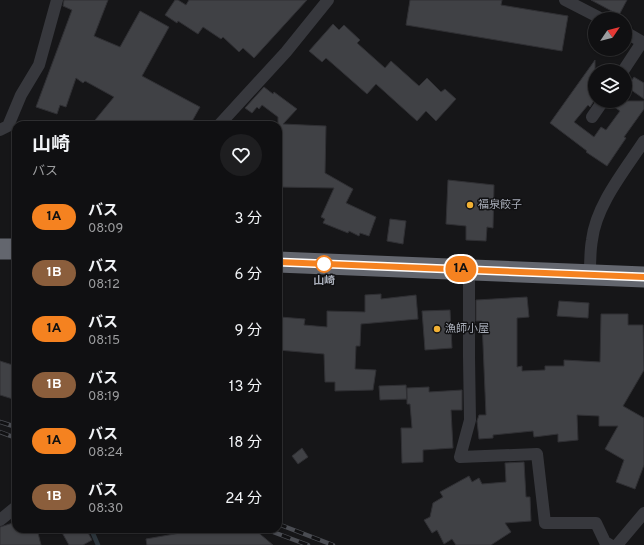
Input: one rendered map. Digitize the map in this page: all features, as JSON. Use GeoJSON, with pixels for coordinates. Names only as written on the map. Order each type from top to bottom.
{"type":"FeatureCollection","features":[{"type":"Feature","properties":{"kind":"highway"},"geometry":{"type":"LineString","coordinates":[[0,249],[12,249]]}},
{"type":"Feature","properties":{"kind":"highway"},"geometry":{"type":"LineString","coordinates":[[282,262],[644,277]]}},
{"type":"Feature","properties":{"kind":"street"},"geometry":{"type":"LineString","coordinates":[[0,130],[8,126],[21,95],[39,65],[57,0]]}},
{"type":"Feature","properties":{"kind":"street"},"geometry":{"type":"LineString","coordinates":[[223,121],[286,52],[328,0]]}},
{"type":"Feature","properties":{"kind":"street"},"geometry":{"type":"LineString","coordinates":[[565,0],[588,12]]}},
{"type":"Feature","properties":{"kind":"street"},"geometry":{"type":"LineString","coordinates":[[628,64],[643,42],[632,36]]}},
{"type":"Feature","properties":{"kind":"street"},"geometry":{"type":"LineString","coordinates":[[592,117],[598,108]]}},
{"type":"Feature","properties":{"kind":"street"},"geometry":{"type":"LineString","coordinates":[[590,274],[592,239],[599,216],[611,192],[644,142]]}},
{"type":"Feature","properties":{"kind":"street"},"geometry":{"type":"LineString","coordinates":[[470,269],[468,357],[470,420],[460,457],[538,454],[545,523],[596,523],[605,542],[610,545]]}},
{"type":"Feature","properties":{"kind":"street"},"geometry":{"type":"LineString","coordinates":[[0,520],[12,510]]}},
{"type":"Feature","properties":{"kind":"street"},"geometry":{"type":"LineString","coordinates":[[617,545],[644,513]]}},
{"type":"Feature","properties":{"kind":"building"},"geometry":{"type":"Polygon","coordinates":[[[64,0],[108,0],[94,36],[120,47],[140,11],[169,27],[142,76],[200,107],[192,121],[94,121],[114,97],[85,81],[83,83],[76,78],[66,107],[60,105],[57,114],[36,107],[72,10],[63,6],[64,0]]]}},
{"type":"Feature","properties":{"kind":"building"},"geometry":{"type":"Polygon","coordinates":[[[175,0],[178,0],[186,5],[189,0],[307,0],[254,58],[243,48],[239,52],[223,37],[221,39],[203,27],[198,34],[178,21],[177,23],[165,15],[175,0]]]}},
{"type":"Feature","properties":{"kind":"building"},"geometry":{"type":"Polygon","coordinates":[[[410,0],[502,0],[501,5],[568,16],[562,51],[406,25],[410,0]]]}},
{"type":"Feature","properties":{"kind":"building"},"geometry":{"type":"Polygon","coordinates":[[[591,0],[627,0],[621,12],[613,12],[591,0]]]}},
{"type":"Feature","properties":{"kind":"building"},"geometry":{"type":"Polygon","coordinates":[[[333,24],[339,30],[344,25],[360,40],[357,43],[385,68],[391,61],[419,86],[427,78],[441,92],[445,89],[456,99],[436,121],[426,111],[417,121],[376,84],[367,94],[326,58],[322,62],[309,51],[333,24]]]}},
{"type":"Feature","properties":{"kind":"building"},"geometry":{"type":"Polygon","coordinates":[[[588,70],[588,105],[574,122],[594,137],[601,127],[606,130],[620,111],[616,108],[632,108],[632,101],[644,101],[644,109],[624,137],[626,138],[607,166],[586,152],[587,151],[550,123],[588,70]]]}},
{"type":"Feature","properties":{"kind":"building"},"geometry":{"type":"Polygon","coordinates":[[[634,77],[644,83],[644,99],[632,91],[632,80],[634,77]]]}},
{"type":"Feature","properties":{"kind":"building"},"geometry":{"type":"Polygon","coordinates":[[[264,87],[273,94],[274,92],[297,109],[283,124],[326,126],[325,173],[353,189],[346,203],[376,217],[369,236],[360,233],[359,236],[349,231],[348,233],[323,223],[325,219],[321,217],[334,188],[282,187],[282,121],[278,121],[278,117],[262,105],[259,109],[257,107],[252,113],[245,108],[264,87]]]}},
{"type":"Feature","properties":{"kind":"building","name":"福泉餃子"},"geometry":{"type":"Polygon","coordinates":[[[448,180],[494,185],[493,228],[487,227],[486,241],[466,240],[466,226],[446,224],[448,180]]]}},
{"type":"Feature","properties":{"kind":"building"},"geometry":{"type":"Polygon","coordinates":[[[390,219],[406,221],[403,244],[387,241],[390,219]]]}},
{"type":"Feature","properties":{"kind":"building"},"geometry":{"type":"Polygon","coordinates":[[[381,294],[381,299],[416,295],[418,319],[361,324],[360,346],[356,346],[355,369],[376,370],[373,390],[335,391],[335,382],[325,382],[324,354],[282,350],[282,317],[305,319],[304,325],[327,327],[327,311],[365,312],[365,295],[381,294]]]}},
{"type":"Feature","properties":{"kind":"building"},"geometry":{"type":"Polygon","coordinates":[[[527,297],[529,317],[517,318],[517,367],[522,366],[522,371],[545,370],[545,366],[564,366],[564,360],[600,362],[601,314],[628,314],[628,325],[643,325],[644,370],[623,406],[644,418],[644,465],[635,489],[616,482],[624,460],[605,449],[618,426],[599,426],[599,416],[577,415],[578,440],[558,442],[558,434],[534,437],[533,431],[493,435],[493,438],[479,439],[477,421],[479,415],[486,415],[482,321],[476,321],[476,300],[527,297]]]}},
{"type":"Feature","properties":{"kind":"building"},"geometry":{"type":"Polygon","coordinates":[[[559,301],[589,303],[588,318],[557,316],[559,301]]]}},
{"type":"Feature","properties":{"kind":"building","name":"漁師小屋"},"geometry":{"type":"Polygon","coordinates":[[[450,310],[452,348],[425,350],[422,311],[450,310]]]}},
{"type":"Feature","properties":{"kind":"building"},"geometry":{"type":"Polygon","coordinates":[[[0,361],[12,365],[12,399],[0,395],[0,361]]]}},
{"type":"Feature","properties":{"kind":"building"},"geometry":{"type":"Polygon","coordinates":[[[406,385],[407,399],[380,400],[379,386],[406,385]]]}},
{"type":"Feature","properties":{"kind":"building"},"geometry":{"type":"Polygon","coordinates":[[[429,387],[429,392],[462,390],[462,410],[451,410],[453,448],[423,450],[423,462],[402,463],[401,428],[412,428],[410,404],[407,404],[407,388],[429,387]]]}},
{"type":"Feature","properties":{"kind":"building"},"geometry":{"type":"Polygon","coordinates":[[[302,448],[308,457],[298,464],[292,456],[302,448]]]}},
{"type":"Feature","properties":{"kind":"building"},"geometry":{"type":"Polygon","coordinates":[[[524,462],[526,497],[530,497],[531,521],[505,523],[511,532],[491,545],[456,545],[452,539],[444,544],[437,530],[432,533],[424,520],[430,517],[433,503],[443,497],[440,492],[469,476],[472,482],[479,478],[482,484],[506,482],[505,463],[524,462]]]}},
{"type":"Feature","properties":{"kind":"building"},"geometry":{"type":"Polygon","coordinates":[[[12,523],[12,533],[38,533],[41,545],[0,545],[0,527],[12,523]]]}},
{"type":"Feature","properties":{"kind":"building"},"geometry":{"type":"Polygon","coordinates":[[[62,533],[88,533],[92,540],[83,545],[69,545],[62,533]]]}},
{"type":"Feature","properties":{"kind":"building"},"geometry":{"type":"Polygon","coordinates":[[[180,533],[259,533],[273,545],[147,545],[146,539],[180,533]]]}},
{"type":"Feature","properties":{"kind":"waterway"},"geometry":{"type":"LineString","coordinates":[[93,533],[98,545]]}},
{"type":"Feature","properties":{"kind":"railway"},"geometry":{"type":"LineString","coordinates":[[0,422],[12,426]]}},
{"type":"Feature","properties":{"kind":"railway"},"geometry":{"type":"LineString","coordinates":[[0,432],[12,436]]}},
{"type":"Feature","properties":{"kind":"railway"},"geometry":{"type":"LineString","coordinates":[[282,526],[333,545]]}},
{"type":"Feature","properties":{"kind":"railway"},"geometry":{"type":"LineString","coordinates":[[276,533],[308,545]]}},
{"type":"Feature","properties":{"kind":"bus line","name":"1A"},"geometry":{"type":"LineString","coordinates":[[282,262],[644,277]]}},
{"type":"Feature","properties":{"kind":"place","name":"福泉餃子"},"geometry":{"type":"Point","coordinates":[470,205]}},
{"type":"Feature","properties":{"kind":"place","name":"山崎"},"geometry":{"type":"Point","coordinates":[324,264]}},
{"type":"Feature","properties":{"kind":"place","name":"漁師小屋"},"geometry":{"type":"Point","coordinates":[437,329]}}]}
